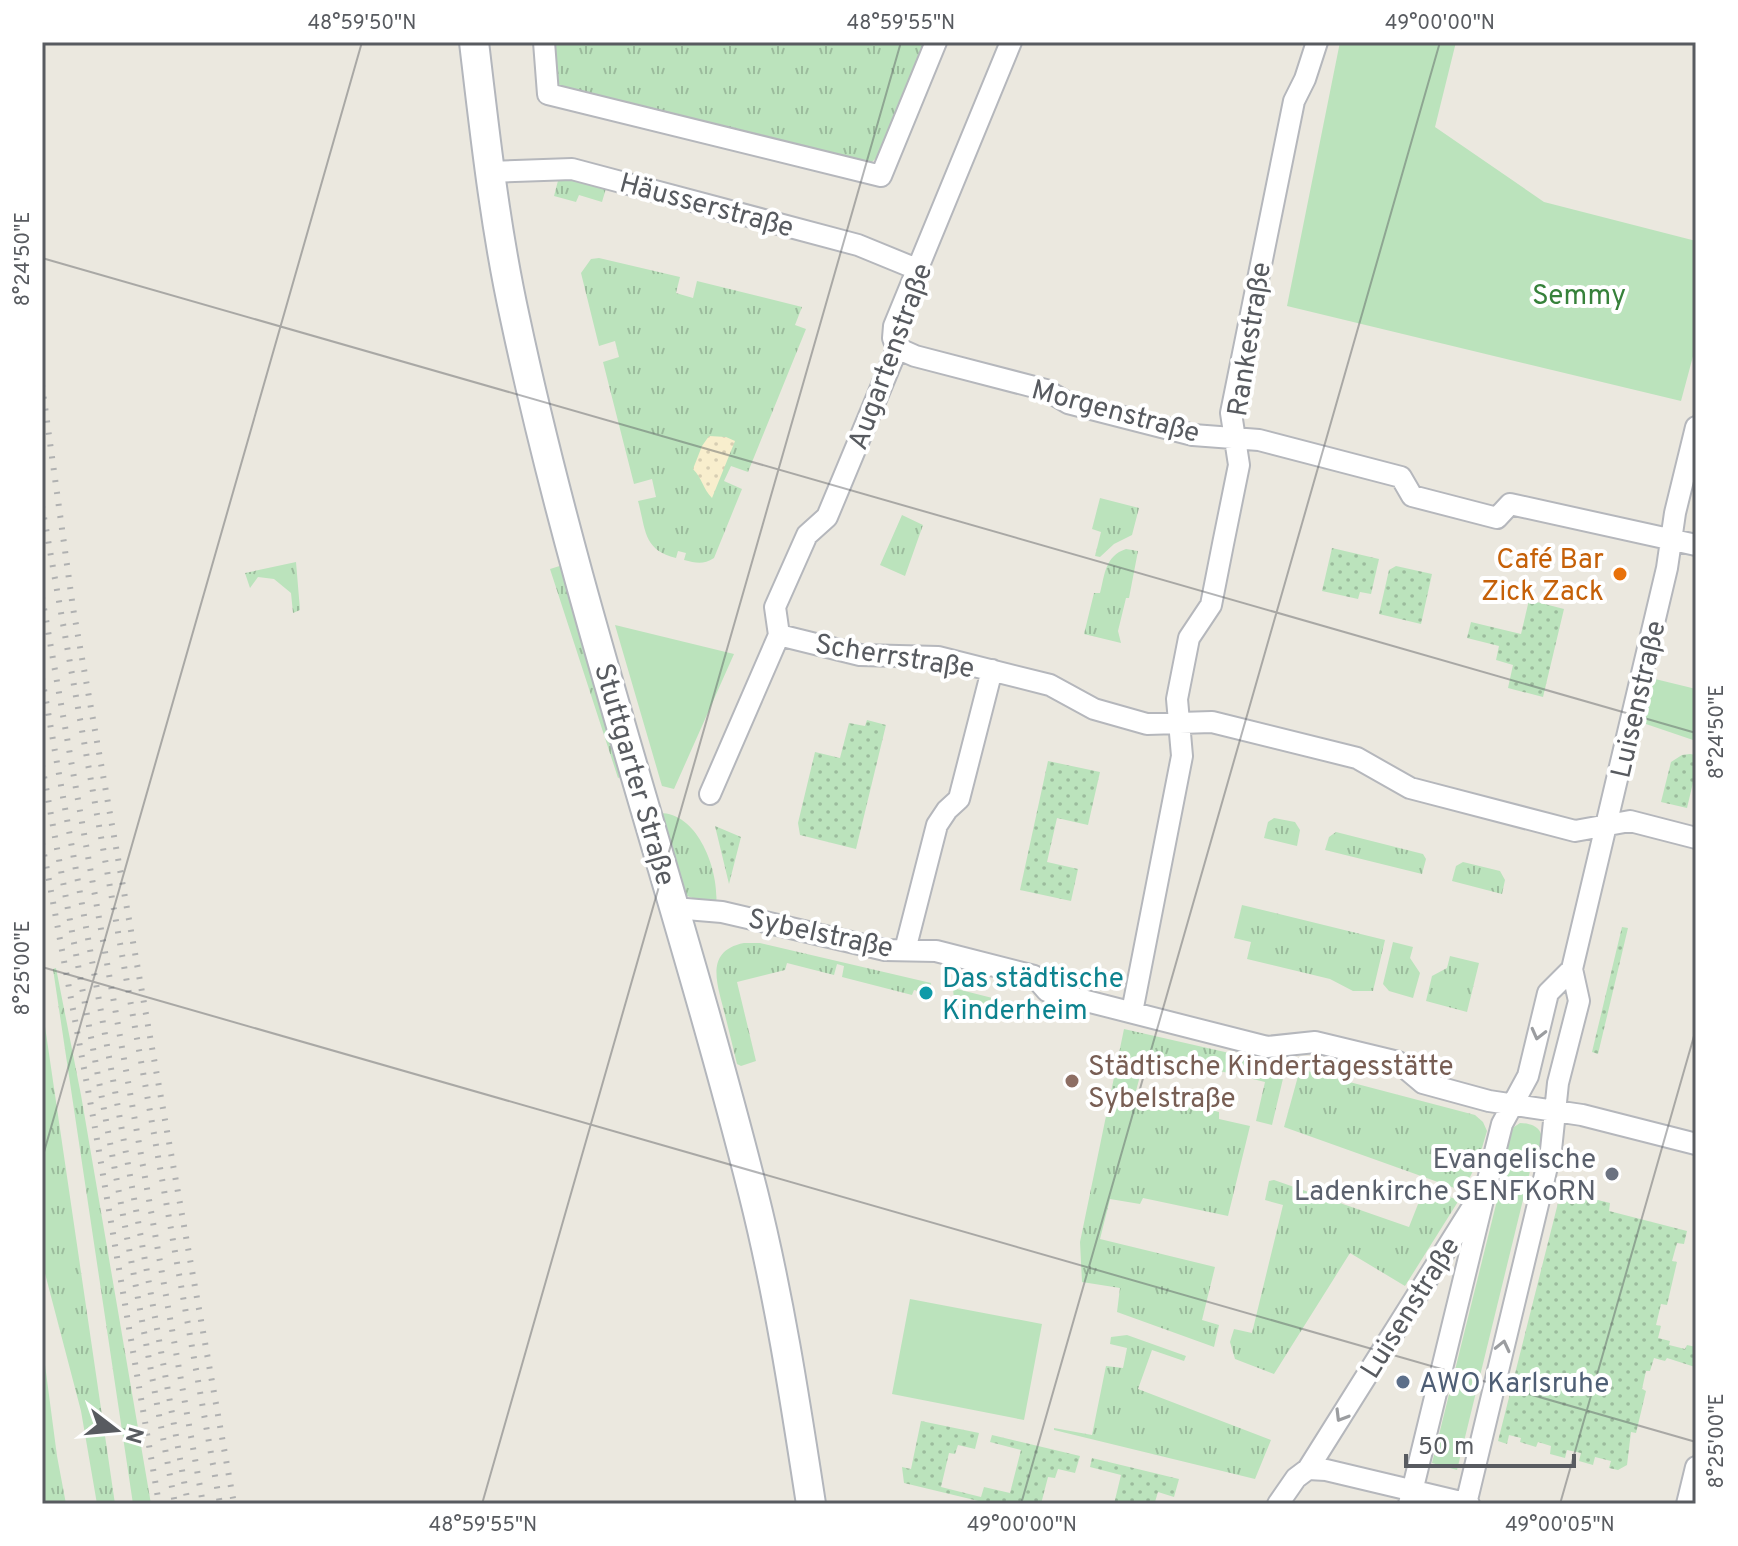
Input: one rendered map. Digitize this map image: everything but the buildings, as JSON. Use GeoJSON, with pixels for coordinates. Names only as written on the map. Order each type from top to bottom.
{"type":"FeatureCollection","features":[{"type":"Feature","properties":{"kind":"main road","name":"Stuttgarter Straße"},"geometry":{"type":"LineString","coordinates":[[474,42],[489,172],[514,316],[574,561],[754,1194],[790,1368],[811,1504]]}},
{"type":"Feature","properties":{"kind":"street"},"geometry":{"type":"LineString","coordinates":[[544,42],[548,94],[881,176],[936,42]]}},
{"type":"Feature","properties":{"kind":"street","name":"Augartenstraße"},"geometry":{"type":"LineString","coordinates":[[710,794],[779,635],[775,607],[807,535],[827,517],[897,348],[893,338],[894,326],[1011,42]]}},
{"type":"Feature","properties":{"kind":"street","name":"Rankestraße"},"geometry":{"type":"LineString","coordinates":[[1132,1012],[1182,756],[1177,699],[1189,638],[1211,605],[1239,465],[1231,413],[1294,101],[1317,42]]}},
{"type":"Feature","properties":{"kind":"street","name":"Häusserstraße"},"geometry":{"type":"LineString","coordinates":[[489,172],[572,169],[858,245],[919,270]]}},
{"type":"Feature","properties":{"kind":"street","name":"Morgenstraße"},"geometry":{"type":"LineString","coordinates":[[897,348],[915,356],[1046,390],[1068,403],[1193,435],[1259,440],[1401,477],[1412,496],[1497,518],[1510,504],[1696,545]]}},
{"type":"Feature","properties":{"kind":"street","name":"Luisenstraße"},"geometry":{"type":"LineString","coordinates":[[1467,1504],[1551,1150],[1558,1083],[1579,1001],[1572,969],[1673,540],[1675,513],[1696,427]]}},
{"type":"Feature","properties":{"kind":"street","name":"Scherrstraße"},"geometry":{"type":"LineString","coordinates":[[779,635],[860,655],[938,657],[992,670],[1050,685],[1094,709],[1147,724],[1212,722],[1357,758],[1410,788],[1575,831],[1630,821],[1696,838]]}},
{"type":"Feature","properties":{"kind":"street"},"geometry":{"type":"LineString","coordinates":[[905,950],[937,825],[959,799],[992,670]]}},
{"type":"Feature","properties":{"kind":"street","name":"Sybelstraße"},"geometry":{"type":"LineString","coordinates":[[674,908],[722,912],[885,950],[936,951],[1034,976],[1047,991],[1267,1047],[1315,1042],[1398,1062],[1423,1083],[1696,1144]]}},
{"type":"Feature","properties":{"kind":"street","name":"Luisenstraße"},"geometry":{"type":"LineString","coordinates":[[1278,1504],[1296,1478],[1308,1469],[1487,1184],[1502,1124],[1528,1076],[1548,993],[1572,969]]}},
{"type":"Feature","properties":{"kind":"street"},"geometry":{"type":"LineString","coordinates":[[1411,1498],[1487,1184]]}},
{"type":"Feature","properties":{"kind":"street"},"geometry":{"type":"LineString","coordinates":[[1687,1504],[1696,1467]]}},
{"type":"Feature","properties":{"kind":"street"},"geometry":{"type":"LineString","coordinates":[[1308,1469],[1326,1470],[1411,1498],[1467,1504]]}},
{"type":"Feature","properties":{"kind":"green space"},"geometry":{"type":"Polygon","coordinates":[[[552,42],[929,42],[884,152],[868,165],[562,88],[557,82],[552,42]]]}},
{"type":"Feature","properties":{"kind":"green space","name":"Semmy"},"geometry":{"type":"Polygon","coordinates":[[[1340,42],[1456,42],[1435,127],[1544,202],[1696,241],[1696,345],[1681,401],[1287,306],[1340,42]]]}},
{"type":"Feature","properties":{"kind":"green space"},"geometry":{"type":"Polygon","coordinates":[[[560,173],[607,185],[602,202],[579,195],[576,202],[554,196],[560,173]]]}},
{"type":"Feature","properties":{"kind":"green space"},"geometry":{"type":"Polygon","coordinates":[[[599,258],[680,277],[676,293],[693,298],[697,281],[802,307],[795,325],[806,329],[748,472],[731,466],[724,481],[742,489],[714,558],[706,562],[684,560],[686,553],[678,551],[676,558],[657,550],[645,530],[638,501],[656,497],[652,479],[634,484],[603,362],[619,357],[615,341],[599,346],[581,273],[591,259],[599,258]]]}},
{"type":"Feature","properties":{"kind":"green space"},"geometry":{"type":"Polygon","coordinates":[[[1100,498],[1139,508],[1132,535],[1114,544],[1100,557],[1095,556],[1101,532],[1092,529],[1100,498]]]}},
{"type":"Feature","properties":{"kind":"green space"},"geometry":{"type":"Polygon","coordinates":[[[902,515],[923,525],[905,576],[880,565],[902,515]]]}},
{"type":"Feature","properties":{"kind":"green space"},"geometry":{"type":"Polygon","coordinates":[[[1332,548],[1379,559],[1371,594],[1360,592],[1358,599],[1322,591],[1332,548]]]}},
{"type":"Feature","properties":{"kind":"green space"},"geometry":{"type":"Polygon","coordinates":[[[1126,549],[1138,551],[1129,598],[1126,598],[1118,631],[1121,643],[1084,634],[1094,593],[1100,593],[1107,566],[1114,556],[1126,549]]]}},
{"type":"Feature","properties":{"kind":"green space"},"geometry":{"type":"Polygon","coordinates":[[[296,562],[300,610],[293,613],[291,593],[274,579],[258,577],[250,588],[245,573],[296,562]]]}},
{"type":"Feature","properties":{"kind":"green space"},"geometry":{"type":"Polygon","coordinates":[[[566,564],[625,775],[618,778],[550,569],[566,564]]]}},
{"type":"Feature","properties":{"kind":"green space"},"geometry":{"type":"Polygon","coordinates":[[[1396,566],[1432,574],[1421,624],[1379,614],[1389,570],[1396,566]]]}},
{"type":"Feature","properties":{"kind":"green space"},"geometry":{"type":"Polygon","coordinates":[[[1529,600],[1564,609],[1543,697],[1508,688],[1513,665],[1496,660],[1499,646],[1467,638],[1471,622],[1521,634],[1529,600]]]}},
{"type":"Feature","properties":{"kind":"green space"},"geometry":{"type":"Polygon","coordinates":[[[615,625],[734,654],[674,789],[662,786],[615,625]]]}},
{"type":"Feature","properties":{"kind":"green space"},"geometry":{"type":"Polygon","coordinates":[[[1651,678],[1696,689],[1696,741],[1643,723],[1651,678]]]}},
{"type":"Feature","properties":{"kind":"green space"},"geometry":{"type":"Polygon","coordinates":[[[867,720],[886,725],[856,849],[800,835],[798,823],[815,752],[840,758],[849,723],[865,726],[867,720]]]}},
{"type":"Feature","properties":{"kind":"green space"},"geometry":{"type":"Polygon","coordinates":[[[1690,754],[1696,755],[1696,770],[1687,808],[1661,802],[1671,762],[1690,754]]]}},
{"type":"Feature","properties":{"kind":"green space"},"geometry":{"type":"Polygon","coordinates":[[[1048,761],[1100,772],[1088,825],[1057,818],[1047,862],[1078,869],[1071,901],[1020,890],[1048,761]]]}},
{"type":"Feature","properties":{"kind":"green space"},"geometry":{"type":"Polygon","coordinates":[[[659,813],[673,815],[696,833],[710,862],[716,906],[687,896],[679,884],[659,813]]]}},
{"type":"Feature","properties":{"kind":"green space"},"geometry":{"type":"Polygon","coordinates":[[[1274,818],[1295,822],[1300,830],[1297,846],[1264,838],[1268,822],[1274,818]]]}},
{"type":"Feature","properties":{"kind":"green space"},"geometry":{"type":"Polygon","coordinates":[[[715,826],[741,837],[729,884],[715,826]]]}},
{"type":"Feature","properties":{"kind":"green space"},"geometry":{"type":"Polygon","coordinates":[[[1336,832],[1423,854],[1426,859],[1422,874],[1325,850],[1329,837],[1336,832]]]}},
{"type":"Feature","properties":{"kind":"green space"},"geometry":{"type":"Polygon","coordinates":[[[1463,862],[1500,871],[1505,880],[1502,894],[1452,881],[1456,866],[1463,862]]]}},
{"type":"Feature","properties":{"kind":"green space"},"geometry":{"type":"Polygon","coordinates":[[[1242,905],[1385,940],[1373,991],[1353,991],[1330,979],[1247,959],[1251,942],[1234,938],[1242,905]]]}},
{"type":"Feature","properties":{"kind":"green space"},"geometry":{"type":"Polygon","coordinates":[[[1622,927],[1628,928],[1598,1054],[1592,1052],[1622,927]]]}},
{"type":"Feature","properties":{"kind":"green space"},"geometry":{"type":"Polygon","coordinates":[[[1393,942],[1413,947],[1410,958],[1420,973],[1413,998],[1389,991],[1383,984],[1393,942]]]}},
{"type":"Feature","properties":{"kind":"green space"},"geometry":{"type":"Polygon","coordinates":[[[760,943],[931,983],[929,994],[914,990],[912,995],[842,977],[844,966],[837,964],[834,975],[787,963],[785,970],[737,982],[756,1061],[741,1066],[737,1064],[716,971],[723,954],[731,947],[760,943]]]}},
{"type":"Feature","properties":{"kind":"green space"},"geometry":{"type":"Polygon","coordinates":[[[1450,956],[1479,963],[1467,1012],[1426,1001],[1432,976],[1447,968],[1450,956]]]}},
{"type":"Feature","properties":{"kind":"green space"},"geometry":{"type":"Polygon","coordinates":[[[56,968],[81,1095],[151,1504],[133,1504],[53,969],[56,968]]]}},
{"type":"Feature","properties":{"kind":"green space"},"geometry":{"type":"Polygon","coordinates":[[[953,988],[1024,1006],[1020,1022],[969,1009],[970,1004],[954,1000],[953,988]]]}},
{"type":"Feature","properties":{"kind":"green space"},"geometry":{"type":"Polygon","coordinates":[[[42,1006],[115,1504],[97,1504],[81,1411],[42,1262],[42,1006]]]}},
{"type":"Feature","properties":{"kind":"green space"},"geometry":{"type":"Polygon","coordinates":[[[1124,1029],[1286,1066],[1272,1125],[1256,1121],[1265,1082],[1146,1053],[1136,1091],[1219,1112],[1219,1119],[1250,1126],[1228,1216],[1143,1198],[1140,1204],[1110,1199],[1100,1239],[1215,1267],[1202,1320],[1219,1325],[1214,1347],[1117,1312],[1120,1288],[1082,1282],[1080,1242],[1124,1029]]]}},
{"type":"Feature","properties":{"kind":"green space"},"geometry":{"type":"Polygon","coordinates":[[[1300,1069],[1475,1115],[1487,1131],[1478,1161],[1463,1191],[1284,1127],[1300,1069]]]}},
{"type":"Feature","properties":{"kind":"green space"},"geometry":{"type":"Polygon","coordinates":[[[1520,1123],[1539,1130],[1541,1160],[1532,1163],[1457,1470],[1432,1463],[1508,1156],[1501,1149],[1511,1129],[1520,1123]]]}},
{"type":"Feature","properties":{"kind":"green space"},"geometry":{"type":"Polygon","coordinates":[[[1274,1180],[1409,1227],[1424,1189],[1459,1200],[1405,1286],[1350,1253],[1274,1374],[1235,1359],[1230,1342],[1234,1329],[1252,1333],[1283,1205],[1265,1200],[1269,1181],[1274,1180]]]}},
{"type":"Feature","properties":{"kind":"green space"},"geometry":{"type":"Polygon","coordinates":[[[1561,1191],[1610,1203],[1609,1211],[1687,1231],[1684,1244],[1677,1243],[1672,1261],[1677,1262],[1667,1305],[1661,1304],[1656,1325],[1661,1326],[1658,1338],[1670,1341],[1669,1345],[1685,1349],[1687,1345],[1696,1347],[1695,1367],[1667,1358],[1665,1361],[1654,1358],[1650,1371],[1646,1371],[1642,1389],[1646,1391],[1636,1433],[1631,1432],[1627,1465],[1618,1470],[1609,1468],[1611,1461],[1595,1457],[1593,1465],[1579,1461],[1581,1453],[1567,1450],[1565,1458],[1550,1454],[1551,1446],[1538,1442],[1536,1447],[1509,1435],[1507,1444],[1498,1441],[1561,1191]]]}},
{"type":"Feature","properties":{"kind":"green space"},"geometry":{"type":"Polygon","coordinates":[[[910,1299],[1042,1324],[1024,1420],[892,1394],[910,1299]]]}},
{"type":"Feature","properties":{"kind":"green space"},"geometry":{"type":"Polygon","coordinates":[[[1127,1335],[1186,1356],[1184,1361],[1152,1350],[1138,1389],[1271,1440],[1255,1479],[1054,1430],[1092,1435],[1106,1366],[1123,1368],[1127,1348],[1110,1344],[1111,1337],[1127,1335]]]}},
{"type":"Feature","properties":{"kind":"green space"},"geometry":{"type":"Polygon","coordinates":[[[42,1342],[57,1456],[66,1504],[42,1504],[42,1342]]]}},
{"type":"Feature","properties":{"kind":"green space"},"geometry":{"type":"Polygon","coordinates":[[[921,1421],[979,1433],[975,1449],[958,1445],[955,1454],[949,1453],[941,1487],[981,1497],[984,1487],[1010,1493],[1021,1450],[990,1442],[992,1435],[1080,1456],[1075,1473],[1058,1469],[1055,1478],[1048,1477],[1041,1504],[991,1504],[904,1483],[902,1467],[911,1469],[921,1421]]]}},
{"type":"Feature","properties":{"kind":"green space"},"geometry":{"type":"Polygon","coordinates":[[[1092,1458],[1179,1479],[1174,1497],[1158,1492],[1155,1502],[1114,1504],[1121,1475],[1090,1467],[1092,1458]]]}},
{"type":"Feature","properties":{"kind":"sand"},"geometry":{"type":"Polygon","coordinates":[[[709,436],[735,441],[712,498],[693,469],[709,436]]]}},
{"type":"Feature","properties":{"kind":"railway"},"geometry":{"type":"LineString","coordinates":[[42,385],[73,608],[234,1504]]}},
{"type":"Feature","properties":{"kind":"railway"},"geometry":{"type":"LineString","coordinates":[[42,506],[220,1504]]}},
{"type":"Feature","properties":{"kind":"railway"},"geometry":{"type":"LineString","coordinates":[[42,597],[203,1504]]}},
{"type":"Feature","properties":{"kind":"railway"},"geometry":{"type":"LineString","coordinates":[[42,678],[188,1504]]}},
{"type":"Feature","properties":{"kind":"railway"},"geometry":{"type":"LineString","coordinates":[[42,765],[175,1504]]}},
{"type":"Feature","properties":{"kind":"railway"},"geometry":{"type":"LineString","coordinates":[[42,843],[94,1122],[159,1504]]}},
{"type":"Feature","properties":{"kind":"place","name":"Café Bar Zick Zack"},"geometry":{"type":"Point","coordinates":[1620,574]}},
{"type":"Feature","properties":{"kind":"place","name":"Das städtische Kinderheim"},"geometry":{"type":"Point","coordinates":[926,993]}},
{"type":"Feature","properties":{"kind":"place","name":"Städtische Kindertagesstätte Sybelstraße"},"geometry":{"type":"Point","coordinates":[1072,1081]}},
{"type":"Feature","properties":{"kind":"place","name":"Evangelische Ladenkirche SENFKoRN"},"geometry":{"type":"Point","coordinates":[1612,1174]}},
{"type":"Feature","properties":{"kind":"place","name":"AWO Karlsruhe"},"geometry":{"type":"Point","coordinates":[1403,1382]}}]}
